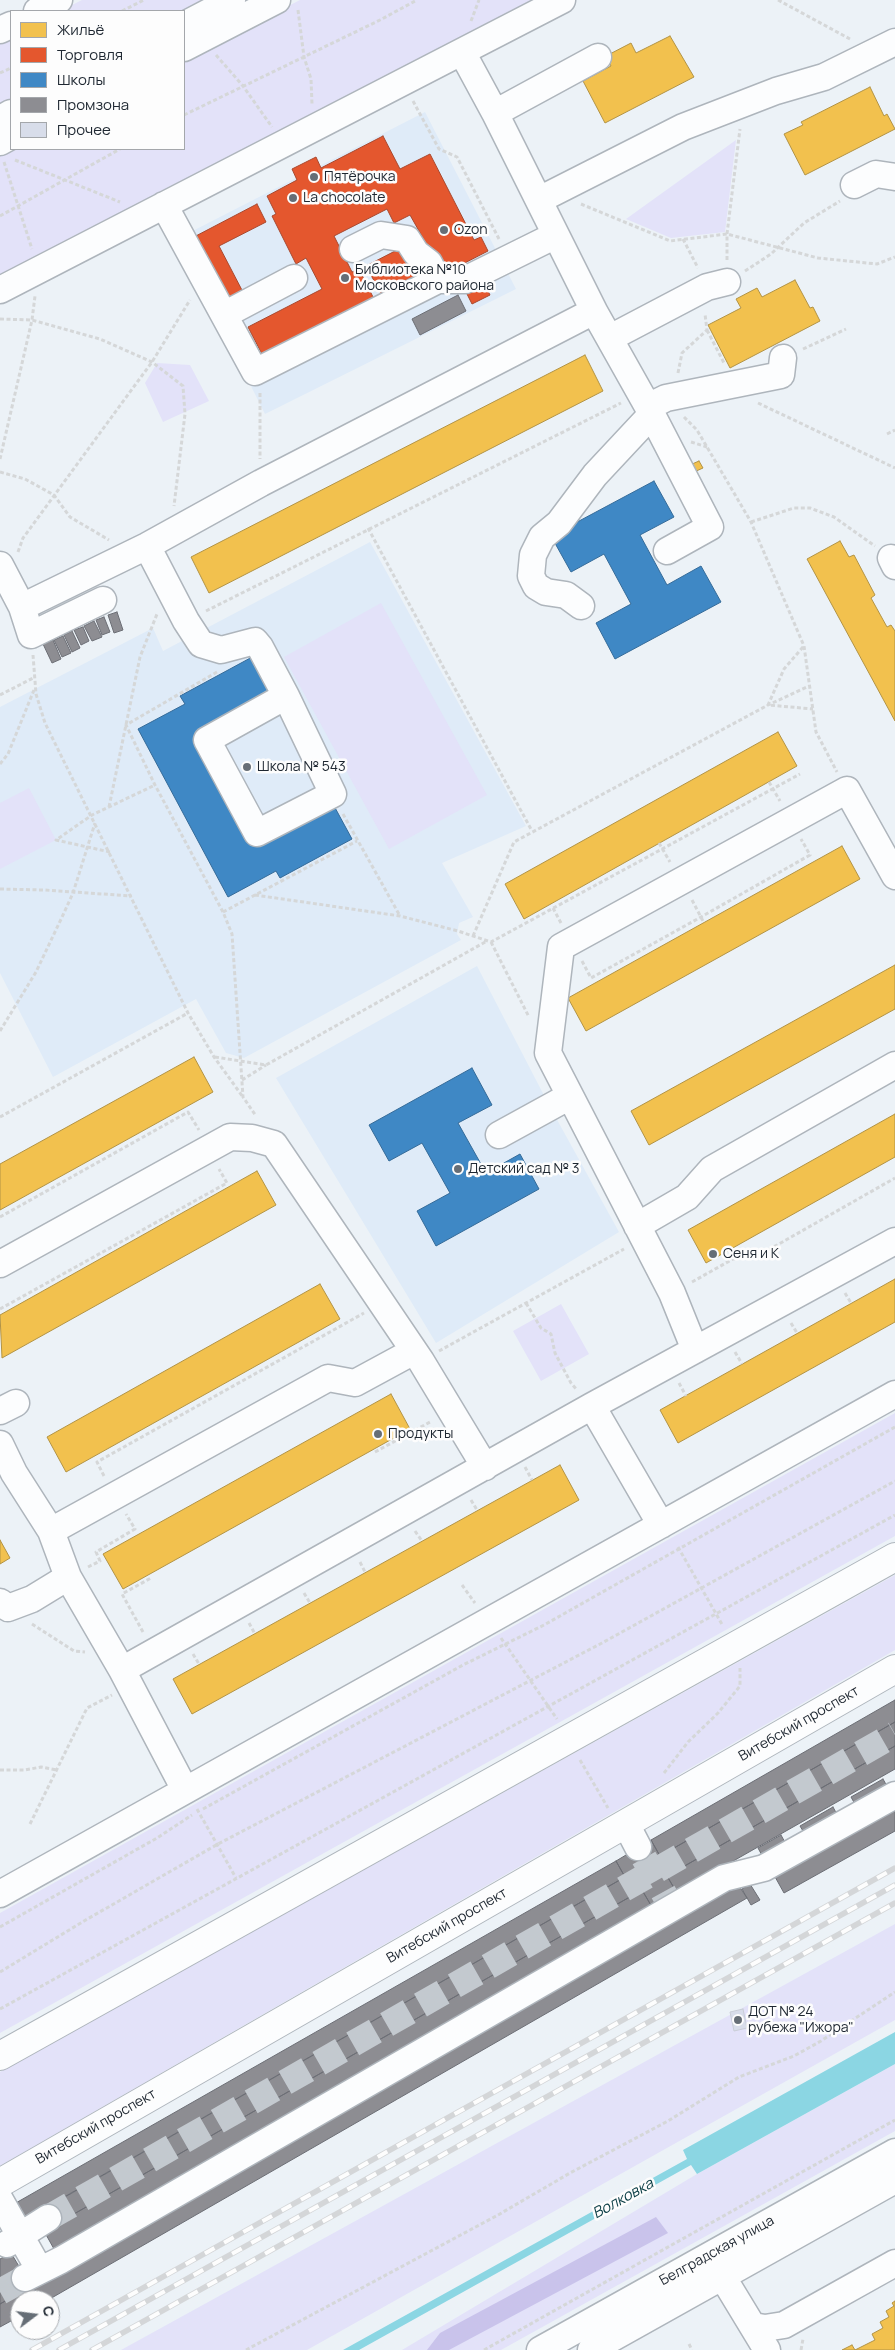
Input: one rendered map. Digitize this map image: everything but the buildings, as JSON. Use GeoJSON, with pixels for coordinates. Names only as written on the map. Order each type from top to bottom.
{"type":"FeatureCollection","features":[{"type":"Feature","properties":{"kind":"main road"},"geometry":{"type":"LineString","coordinates":[[0,2056],[895,1557]]}},
{"type":"Feature","properties":{"kind":"main road","name":"Витебский проспект"},"geometry":{"type":"LineString","coordinates":[[0,2183],[632,1835],[895,1669]]}},
{"type":"Feature","properties":{"kind":"street"},"geometry":{"type":"LineString","coordinates":[[39,10],[59,0]]}},
{"type":"Feature","properties":{"kind":"street"},"geometry":{"type":"LineString","coordinates":[[185,24],[232,0]]}},
{"type":"Feature","properties":{"kind":"street"},"geometry":{"type":"LineString","coordinates":[[0,290],[562,0]]}},
{"type":"Feature","properties":{"kind":"street"},"geometry":{"type":"LineString","coordinates":[[185,48],[287,1]]}},
{"type":"Feature","properties":{"kind":"street"},"geometry":{"type":"LineString","coordinates":[[547,196],[683,127],[743,104],[824,77],[885,47]]}},
{"type":"Feature","properties":{"kind":"street"},"geometry":{"type":"LineString","coordinates":[[462,52],[495,113],[547,196],[556,236],[594,311],[610,338],[657,402],[710,528],[667,551]]}},
{"type":"Feature","properties":{"kind":"street"},"geometry":{"type":"LineString","coordinates":[[495,113],[598,57]]}},
{"type":"Feature","properties":{"kind":"street"},"geometry":{"type":"LineString","coordinates":[[854,185],[876,174],[895,177]]}},
{"type":"Feature","properties":{"kind":"street"},"geometry":{"type":"LineString","coordinates":[[164,204],[255,372],[438,280],[465,280],[556,236]]}},
{"type":"Feature","properties":{"kind":"street"},"geometry":{"type":"LineString","coordinates":[[353,249],[381,235],[406,239],[416,253],[429,263],[438,280]]}},
{"type":"Feature","properties":{"kind":"street"},"geometry":{"type":"LineString","coordinates":[[224,315],[294,278]]}},
{"type":"Feature","properties":{"kind":"street"},"geometry":{"type":"LineString","coordinates":[[610,338],[717,285]]}},
{"type":"Feature","properties":{"kind":"street"},"geometry":{"type":"LineString","coordinates":[[18,599],[139,550],[260,483],[594,311]]}},
{"type":"Feature","properties":{"kind":"street"},"geometry":{"type":"LineString","coordinates":[[581,606],[566,595],[546,592],[536,586],[531,576],[533,555],[542,537],[559,523],[595,475],[657,402],[781,375],[783,358]]}},
{"type":"Feature","properties":{"kind":"street"},"geometry":{"type":"LineString","coordinates":[[139,550],[168,587],[201,644],[221,650],[255,641],[286,696],[333,794],[258,833],[207,740],[286,696]]}},
{"type":"Feature","properties":{"kind":"street"},"geometry":{"type":"LineString","coordinates":[[0,565],[18,599],[31,635],[103,600]]}},
{"type":"Feature","properties":{"kind":"street"},"geometry":{"type":"LineString","coordinates":[[695,1350],[672,1293],[548,1053],[561,947],[847,790],[895,876]]}},
{"type":"Feature","properties":{"kind":"street"},"geometry":{"type":"LineString","coordinates":[[640,1232],[687,1197],[712,1169],[895,1065]]}},
{"type":"Feature","properties":{"kind":"street"},"geometry":{"type":"LineString","coordinates":[[499,1135],[570,1096]]}},
{"type":"Feature","properties":{"kind":"street"},"geometry":{"type":"LineString","coordinates":[[0,1264],[230,1137],[252,1138],[274,1144],[418,1356],[485,1466]]}},
{"type":"Feature","properties":{"kind":"street"},"geometry":{"type":"LineString","coordinates":[[122,1670],[592,1406],[895,1241]]}},
{"type":"Feature","properties":{"kind":"street"},"geometry":{"type":"LineString","coordinates":[[51,1531],[328,1378],[355,1383],[418,1356]]}},
{"type":"Feature","properties":{"kind":"street"},"geometry":{"type":"LineString","coordinates":[[0,1894],[191,1801],[488,1621],[895,1394]]}},
{"type":"Feature","properties":{"kind":"street"},"geometry":{"type":"LineString","coordinates":[[592,1406],[661,1525]]}},
{"type":"Feature","properties":{"kind":"street"},"geometry":{"type":"LineString","coordinates":[[0,1444],[7,1477],[51,1531],[68,1577],[122,1670],[191,1801]]}},
{"type":"Feature","properties":{"kind":"street"},"geometry":{"type":"LineString","coordinates":[[4,1605],[32,1599],[68,1577]]}},
{"type":"Feature","properties":{"kind":"street"},"geometry":{"type":"LineString","coordinates":[[0,2200],[14,2240],[32,2274],[61,2260],[670,1903],[724,1878],[764,1868],[895,1795]]}},
{"type":"Feature","properties":{"kind":"street","name":"Белградская улица"},"geometry":{"type":"LineString","coordinates":[[591,2350],[716,2266],[895,2152]]}},
{"type":"Feature","properties":{"kind":"street","name":"Белградская улица"},"geometry":{"type":"LineString","coordinates":[[540,2350],[895,2180]]}},
{"type":"Feature","properties":{"kind":"street"},"geometry":{"type":"LineString","coordinates":[[14,2240],[48,2218]]}},
{"type":"Feature","properties":{"kind":"street"},"geometry":{"type":"LineString","coordinates":[[753,2326],[766,2328],[784,2324],[895,2263]]}},
{"type":"Feature","properties":{"kind":"street"},"geometry":{"type":"LineString","coordinates":[[716,2266],[767,2350]]}},
{"type":"Feature","properties":{"kind":"path"},"geometry":{"type":"LineString","coordinates":[[124,10],[144,0]]}},
{"type":"Feature","properties":{"kind":"path"},"geometry":{"type":"LineString","coordinates":[[185,115],[417,0]]}},
{"type":"Feature","properties":{"kind":"path"},"geometry":{"type":"LineString","coordinates":[[778,0],[885,47]]}},
{"type":"Feature","properties":{"kind":"path"},"geometry":{"type":"LineString","coordinates":[[287,1],[312,79],[312,102],[316,126]]}},
{"type":"Feature","properties":{"kind":"path"},"geometry":{"type":"LineString","coordinates":[[214,54],[244,86],[283,144]]}},
{"type":"Feature","properties":{"kind":"path"},"geometry":{"type":"LineString","coordinates":[[413,100],[439,149],[456,157],[510,258]]}},
{"type":"Feature","properties":{"kind":"path"},"geometry":{"type":"LineString","coordinates":[[186,621],[368,528],[657,402],[686,348],[707,330],[704,321],[717,285],[727,234],[743,104]]}},
{"type":"Feature","properties":{"kind":"path"},"geometry":{"type":"LineString","coordinates":[[0,216],[61,180],[118,150]]}},
{"type":"Feature","properties":{"kind":"path"},"geometry":{"type":"LineString","coordinates":[[35,258],[4,161],[10,157],[61,180],[125,204]]}},
{"type":"Feature","properties":{"kind":"path"},"geometry":{"type":"LineString","coordinates":[[717,285],[778,247],[804,223],[850,195],[854,185]]}},
{"type":"Feature","properties":{"kind":"path"},"geometry":{"type":"LineString","coordinates":[[547,196],[670,241],[727,234],[818,258],[877,264],[895,257]]}},
{"type":"Feature","properties":{"kind":"path"},"geometry":{"type":"LineString","coordinates":[[683,239],[717,285]]}},
{"type":"Feature","properties":{"kind":"path"},"geometry":{"type":"LineString","coordinates":[[18,599],[16,557],[23,538],[152,362],[203,277]]}},
{"type":"Feature","properties":{"kind":"path"},"geometry":{"type":"LineString","coordinates":[[0,459],[32,320],[36,293]]}},
{"type":"Feature","properties":{"kind":"path"},"geometry":{"type":"LineString","coordinates":[[0,319],[32,320],[100,339],[152,362],[183,386],[185,414],[171,531]]}},
{"type":"Feature","properties":{"kind":"path"},"geometry":{"type":"LineString","coordinates":[[783,358],[846,330]]}},
{"type":"Feature","properties":{"kind":"path"},"geometry":{"type":"LineString","coordinates":[[260,370],[260,483]]}},
{"type":"Feature","properties":{"kind":"path"},"geometry":{"type":"LineString","coordinates":[[728,386],[767,408],[895,468]]}},
{"type":"Feature","properties":{"kind":"path"},"geometry":{"type":"LineString","coordinates":[[657,402],[696,430],[752,522],[804,646],[816,732],[847,790]]}},
{"type":"Feature","properties":{"kind":"path"},"geometry":{"type":"LineString","coordinates":[[886,434],[895,430]]}},
{"type":"Feature","properties":{"kind":"path"},"geometry":{"type":"LineString","coordinates":[[0,472],[26,479],[54,495],[70,517],[139,550]]}},
{"type":"Feature","properties":{"kind":"path"},"geometry":{"type":"LineString","coordinates":[[752,522],[794,508],[810,508],[834,517],[893,562]]}},
{"type":"Feature","properties":{"kind":"path"},"geometry":{"type":"LineString","coordinates":[[368,528],[532,831]]}},
{"type":"Feature","properties":{"kind":"path"},"geometry":{"type":"LineString","coordinates":[[109,807],[140,657],[168,587]]}},
{"type":"Feature","properties":{"kind":"path"},"geometry":{"type":"LineString","coordinates":[[31,635],[35,689],[45,723],[132,896],[188,1013],[214,1057],[274,1144]]}},
{"type":"Feature","properties":{"kind":"path"},"geometry":{"type":"LineString","coordinates":[[768,705],[784,669],[804,646]]}},
{"type":"Feature","properties":{"kind":"path"},"geometry":{"type":"LineString","coordinates":[[126,725],[218,672]]}},
{"type":"Feature","properties":{"kind":"path"},"geometry":{"type":"LineString","coordinates":[[0,695],[35,677]]}},
{"type":"Feature","properties":{"kind":"path"},"geometry":{"type":"LineString","coordinates":[[473,936],[514,842],[768,705],[809,686]]}},
{"type":"Feature","properties":{"kind":"path"},"geometry":{"type":"LineString","coordinates":[[0,764],[8,754],[35,689]]}},
{"type":"Feature","properties":{"kind":"path"},"geometry":{"type":"LineString","coordinates":[[768,705],[813,709]]}},
{"type":"Feature","properties":{"kind":"path"},"geometry":{"type":"LineString","coordinates":[[126,725],[155,785],[223,912],[232,934],[243,1097]]}},
{"type":"Feature","properties":{"kind":"path"},"geometry":{"type":"LineString","coordinates":[[242,1080],[489,942],[800,774]]}},
{"type":"Feature","properties":{"kind":"path"},"geometry":{"type":"LineString","coordinates":[[110,852],[56,840],[92,815],[155,785]]}},
{"type":"Feature","properties":{"kind":"path"},"geometry":{"type":"LineString","coordinates":[[333,794],[357,841],[400,916]]}},
{"type":"Feature","properties":{"kind":"path"},"geometry":{"type":"LineString","coordinates":[[572,941],[591,978],[810,855],[791,821]]}},
{"type":"Feature","properties":{"kind":"path"},"geometry":{"type":"LineString","coordinates":[[0,1031],[36,972],[73,893],[95,823]]}},
{"type":"Feature","properties":{"kind":"path"},"geometry":{"type":"LineString","coordinates":[[223,912],[357,841]]}},
{"type":"Feature","properties":{"kind":"path"},"geometry":{"type":"LineString","coordinates":[[0,889],[132,896]]}},
{"type":"Feature","properties":{"kind":"path"},"geometry":{"type":"LineString","coordinates":[[255,895],[400,916],[489,942],[530,1018]]}},
{"type":"Feature","properties":{"kind":"path"},"geometry":{"type":"LineString","coordinates":[[0,1117],[188,1013]]}},
{"type":"Feature","properties":{"kind":"path"},"geometry":{"type":"LineString","coordinates":[[0,1022],[4,1025]]}},
{"type":"Feature","properties":{"kind":"path"},"geometry":{"type":"LineString","coordinates":[[214,1057],[266,1065]]}},
{"type":"Feature","properties":{"kind":"path"},"geometry":{"type":"LineString","coordinates":[[0,1217],[188,1112],[227,1183],[0,1309]]}},
{"type":"Feature","properties":{"kind":"path"},"geometry":{"type":"LineString","coordinates":[[672,1293],[733,1259],[756,1257],[895,1178]]}},
{"type":"Feature","properties":{"kind":"path"},"geometry":{"type":"LineString","coordinates":[[418,1356],[526,1303],[640,1232]]}},
{"type":"Feature","properties":{"kind":"path"},"geometry":{"type":"LineString","coordinates":[[526,1303],[541,1328],[551,1334],[555,1353],[571,1383]]}},
{"type":"Feature","properties":{"kind":"path"},"geometry":{"type":"LineString","coordinates":[[375,1452],[452,1410]]}},
{"type":"Feature","properties":{"kind":"path"},"geometry":{"type":"LineString","coordinates":[[0,1927],[157,1838],[191,1801],[224,1799],[895,1427]]}},
{"type":"Feature","properties":{"kind":"path"},"geometry":{"type":"LineString","coordinates":[[0,1972],[218,1844],[530,1680],[895,1481]]}},
{"type":"Feature","properties":{"kind":"path"},"geometry":{"type":"LineString","coordinates":[[0,2009],[895,1515]]}},
{"type":"Feature","properties":{"kind":"path"},"geometry":{"type":"LineString","coordinates":[[151,1578],[122,1594],[154,1652]]}},
{"type":"Feature","properties":{"kind":"path"},"geometry":{"type":"LineString","coordinates":[[462,1586],[506,1644],[549,1706],[570,1738],[592,1784],[632,1835]]}},
{"type":"Feature","properties":{"kind":"path"},"geometry":{"type":"LineString","coordinates":[[4,1605],[74,1651],[122,1670],[87,1708],[30,1824]]}},
{"type":"Feature","properties":{"kind":"path"},"geometry":{"type":"LineString","coordinates":[[0,1770],[25,1770],[41,1767],[57,1770]]}},
{"type":"Feature","properties":{"kind":"path"},"geometry":{"type":"LineString","coordinates":[[191,1801],[218,1844],[236,1878]]}},
{"type":"Feature","properties":{"kind":"path"},"geometry":{"type":"LineString","coordinates":[[246,2350],[498,2215],[570,2173],[668,2121],[740,2077],[794,2056],[821,2041],[895,1992]]}},
{"type":"Feature","properties":{"kind":"path"},"geometry":{"type":"LineString","coordinates":[[484,2350],[895,2120]]}},
{"type":"Feature","properties":{"kind":"path"},"geometry":{"type":"LineString","coordinates":[[688,2344],[692,2350]]}},
{"type":"Feature","properties":{"kind":"shaded area"},"geometry":{"type":"Polygon","coordinates":[[[82,0],[207,0],[185,11],[62,10],[82,0]]]}},
{"type":"Feature","properties":{"kind":"shaded area"},"geometry":{"type":"Polygon","coordinates":[[[300,0],[536,0],[0,276],[0,155],[10,150],[185,150],[185,59],[300,0]]]}},
{"type":"Feature","properties":{"kind":"shaded area"},"geometry":{"type":"Polygon","coordinates":[[[10,37],[10,101],[0,106],[0,42],[10,37]]]}},
{"type":"Feature","properties":{"kind":"shaded area"},"geometry":{"type":"Polygon","coordinates":[[[425,112],[516,289],[265,414],[177,239],[425,112]]]}},
{"type":"Feature","properties":{"kind":"shaded area"},"geometry":{"type":"Polygon","coordinates":[[[736,140],[725,232],[671,238],[626,219],[736,140]]]}},
{"type":"Feature","properties":{"kind":"shaded area"},"geometry":{"type":"Polygon","coordinates":[[[157,363],[190,365],[209,401],[163,422],[145,383],[157,363]]]}},
{"type":"Feature","properties":{"kind":"shaded area","name":"Школа № 543"},"geometry":{"type":"Polygon","coordinates":[[[370,542],[526,826],[442,863],[473,917],[459,923],[457,934],[461,940],[244,1058],[226,1053],[196,999],[53,1077],[0,973],[0,707],[153,628],[163,651],[370,542]]]}},
{"type":"Feature","properties":{"kind":"shaded area"},"geometry":{"type":"Polygon","coordinates":[[[381,603],[487,795],[389,849],[284,657],[381,603]]]}},
{"type":"Feature","properties":{"kind":"shaded area"},"geometry":{"type":"Polygon","coordinates":[[[29,788],[56,840],[0,869],[0,803],[29,788]]]}},
{"type":"Feature","properties":{"kind":"shaded area","name":"Детский сад № 3"},"geometry":{"type":"Polygon","coordinates":[[[477,966],[550,1107],[619,1232],[436,1343],[276,1078],[477,966]]]}},
{"type":"Feature","properties":{"kind":"shaded area"},"geometry":{"type":"Polygon","coordinates":[[[561,1304],[589,1354],[541,1381],[513,1331],[561,1304]]]}},
{"type":"Feature","properties":{"kind":"shaded area"},"geometry":{"type":"Polygon","coordinates":[[[895,1413],[895,1536],[0,2033],[0,1913],[895,1413]]]}},
{"type":"Feature","properties":{"kind":"shaded area"},"geometry":{"type":"Polygon","coordinates":[[[895,1575],[895,1650],[0,2166],[0,2072],[895,1575]]]}},
{"type":"Feature","properties":{"kind":"shaded area"},"geometry":{"type":"Polygon","coordinates":[[[895,1924],[895,2020],[307,2350],[121,2350],[895,1924]]]}},
{"type":"Feature","properties":{"kind":"shaded area"},"geometry":{"type":"Polygon","coordinates":[[[895,2064],[895,2131],[501,2350],[402,2350],[697,2174],[895,2064]]]}},
{"type":"Feature","properties":{"kind":"shaded area"},"geometry":{"type":"Polygon","coordinates":[[[656,2217],[668,2233],[449,2350],[427,2350],[440,2333],[656,2217]]]}},
{"type":"Feature","properties":{"kind":"water","name":"Волковка"},"geometry":{"type":"Polygon","coordinates":[[[895,2032],[895,2064],[697,2174],[691,2165],[359,2350],[343,2350],[687,2159],[683,2150],[895,2032]]]}},
{"type":"Feature","properties":{"kind":"tunnel"},"geometry":{"type":"LineString","coordinates":[[48,2218],[895,1734]]}},
{"type":"Feature","properties":{"kind":"tunnel"},"geometry":{"type":"LineString","coordinates":[[644,1858],[667,1899]]}},
{"type":"Feature","properties":{"kind":"tunnel"},"geometry":{"type":"LineString","coordinates":[[0,2292],[25,2278]]}},
{"type":"Feature","properties":{"kind":"railway"},"geometry":{"type":"LineString","coordinates":[[32,2350],[895,1868]]}},
{"type":"Feature","properties":{"kind":"railway"},"geometry":{"type":"LineString","coordinates":[[59,2350],[895,1885]]}},
{"type":"Feature","properties":{"kind":"railway"},"geometry":{"type":"LineString","coordinates":[[92,2350],[895,1903]]}},
{"type":"Feature","properties":{"kind":"place","name":"Пятёрочка"},"geometry":{"type":"Point","coordinates":[314,177]}},
{"type":"Feature","properties":{"kind":"place","name":"La chocolate"},"geometry":{"type":"Point","coordinates":[293,198]}},
{"type":"Feature","properties":{"kind":"place","name":"Ozon"},"geometry":{"type":"Point","coordinates":[444,230]}},
{"type":"Feature","properties":{"kind":"place","name":"Библиотека №10 Московского района"},"geometry":{"type":"Point","coordinates":[345,278]}},
{"type":"Feature","properties":{"kind":"place","name":"Школа № 543"},"geometry":{"type":"Point","coordinates":[247,767]}},
{"type":"Feature","properties":{"kind":"place","name":"Детский сад № 3"},"geometry":{"type":"Point","coordinates":[458,1169]}},
{"type":"Feature","properties":{"kind":"place","name":"Сеня и К"},"geometry":{"type":"Point","coordinates":[713,1254]}},
{"type":"Feature","properties":{"kind":"place","name":"Продукты"},"geometry":{"type":"Point","coordinates":[378,1434]}},
{"type":"Feature","properties":{"kind":"place","name":"ДОТ № 24 рубежа \"Ижора\""},"geometry":{"type":"Point","coordinates":[738,2020]}}]}
